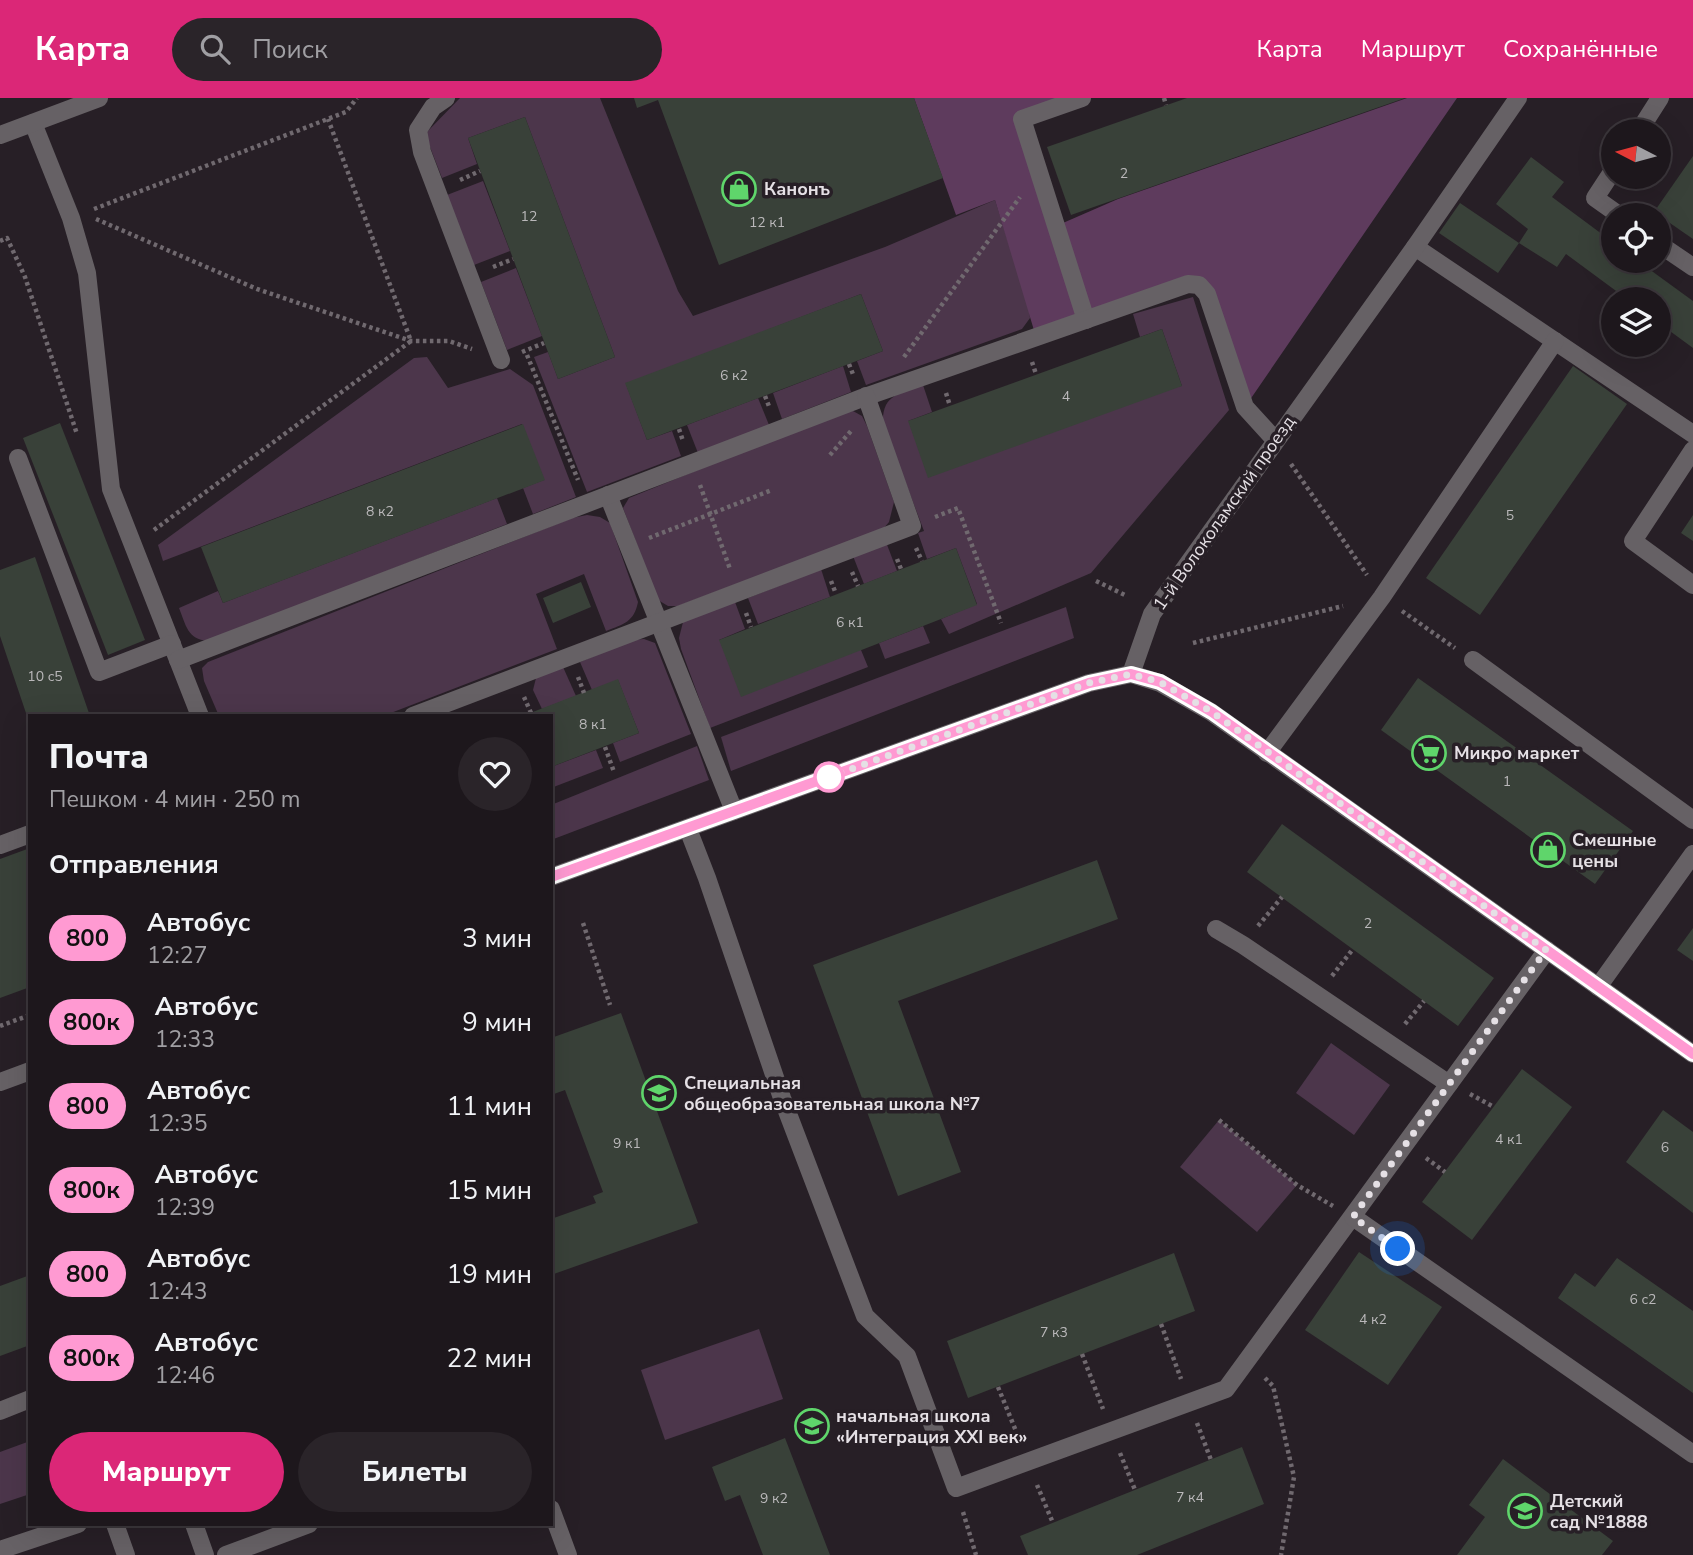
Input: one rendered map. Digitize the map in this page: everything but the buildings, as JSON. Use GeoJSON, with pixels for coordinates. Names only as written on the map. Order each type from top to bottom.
{"type":"FeatureCollection","features":[{"type":"Feature","properties":{"kind":"street"},"geometry":{"type":"LineString","coordinates":[[0,135],[99,98]]}},
{"type":"Feature","properties":{"kind":"street"},"geometry":{"type":"LineString","coordinates":[[446,98],[433,107],[418,130],[422,152],[501,360]]}},
{"type":"Feature","properties":{"kind":"street"},"geometry":{"type":"LineString","coordinates":[[1082,98],[1022,119],[1086,320]]}},
{"type":"Feature","properties":{"kind":"street","name":"1-й Волоколамский проезд"},"geometry":{"type":"LineString","coordinates":[[1131,674],[1152,614],[1415,247],[1518,98]]}},
{"type":"Feature","properties":{"kind":"street"},"geometry":{"type":"LineString","coordinates":[[1647,119],[1660,98]]}},
{"type":"Feature","properties":{"kind":"street"},"geometry":{"type":"LineString","coordinates":[[33,123],[71,218],[87,273],[111,489],[198,714]]}},
{"type":"Feature","properties":{"kind":"street"},"geometry":{"type":"LineString","coordinates":[[1601,189],[1595,198],[1602,203]]}},
{"type":"Feature","properties":{"kind":"street"},"geometry":{"type":"LineString","coordinates":[[1415,247],[1693,434]]}},
{"type":"Feature","properties":{"kind":"street"},"geometry":{"type":"LineString","coordinates":[[1671,251],[1693,267]]}},
{"type":"Feature","properties":{"kind":"street"},"geometry":{"type":"LineString","coordinates":[[18,458],[99,672],[175,652],[587,503],[872,394],[1188,284],[1199,285],[1207,294],[1245,407],[1275,440]]}},
{"type":"Feature","properties":{"kind":"street"},"geometry":{"type":"LineString","coordinates":[[1267,753],[1382,597],[1555,341]]}},
{"type":"Feature","properties":{"kind":"street"},"geometry":{"type":"LineString","coordinates":[[418,714],[912,526],[872,394]]}},
{"type":"Feature","properties":{"kind":"street"},"geometry":{"type":"LineString","coordinates":[[1693,450],[1633,541],[1693,585]]}},
{"type":"Feature","properties":{"kind":"street"},"geometry":{"type":"LineString","coordinates":[[608,495],[733,811]]}},
{"type":"Feature","properties":{"kind":"street"},"geometry":{"type":"LineString","coordinates":[[1473,660],[1693,820]]}},
{"type":"Feature","properties":{"kind":"street"},"geometry":{"type":"LineString","coordinates":[[553,876],[1089,683],[1131,674],[1160,682],[1212,712],[1693,1054]]}},
{"type":"Feature","properties":{"kind":"street"},"geometry":{"type":"LineString","coordinates":[[688,829],[782,1098],[865,1315],[907,1356],[956,1488],[1226,1389],[1546,950]]}},
{"type":"Feature","properties":{"kind":"street"},"geometry":{"type":"LineString","coordinates":[[0,845],[28,835]]}},
{"type":"Feature","properties":{"kind":"street"},"geometry":{"type":"LineString","coordinates":[[1598,987],[1693,854]]}},
{"type":"Feature","properties":{"kind":"street"},"geometry":{"type":"LineString","coordinates":[[1216,929],[1449,1084]]}},
{"type":"Feature","properties":{"kind":"street"},"geometry":{"type":"LineString","coordinates":[[0,1082],[28,1072]]}},
{"type":"Feature","properties":{"kind":"street"},"geometry":{"type":"LineString","coordinates":[[1353,1217],[1693,1454]]}},
{"type":"Feature","properties":{"kind":"street"},"geometry":{"type":"LineString","coordinates":[[0,1411],[28,1400]]}},
{"type":"Feature","properties":{"kind":"street"},"geometry":{"type":"LineString","coordinates":[[553,1514],[568,1555]]}},
{"type":"Feature","properties":{"kind":"street"},"geometry":{"type":"LineString","coordinates":[[0,1550],[72,1526]]}},
{"type":"Feature","properties":{"kind":"street"},"geometry":{"type":"LineString","coordinates":[[116,1526],[126,1555]]}},
{"type":"Feature","properties":{"kind":"street"},"geometry":{"type":"LineString","coordinates":[[195,1526],[205,1555]]}},
{"type":"Feature","properties":{"kind":"street"},"geometry":{"type":"LineString","coordinates":[[226,1555],[304,1526]]}},
{"type":"Feature","properties":{"kind":"path"},"geometry":{"type":"LineString","coordinates":[[357,98],[346,113],[84,213],[257,289],[411,341],[449,341],[501,360]]}},
{"type":"Feature","properties":{"kind":"path"},"geometry":{"type":"LineString","coordinates":[[1164,98],[1166,105]]}},
{"type":"Feature","properties":{"kind":"path"},"geometry":{"type":"LineString","coordinates":[[328,119],[411,341]]}},
{"type":"Feature","properties":{"kind":"path"},"geometry":{"type":"LineString","coordinates":[[872,394],[1039,171]]}},
{"type":"Feature","properties":{"kind":"path"},"geometry":{"type":"LineString","coordinates":[[0,241],[7,238],[25,277],[78,435]]}},
{"type":"Feature","properties":{"kind":"path"},"geometry":{"type":"LineString","coordinates":[[133,545],[411,341]]}},
{"type":"Feature","properties":{"kind":"path"},"geometry":{"type":"LineString","coordinates":[[526,351],[587,503]]}},
{"type":"Feature","properties":{"kind":"path"},"geometry":{"type":"LineString","coordinates":[[1275,440],[1382,597],[1473,660]]}},
{"type":"Feature","properties":{"kind":"path"},"geometry":{"type":"LineString","coordinates":[[692,463],[751,627]]}},
{"type":"Feature","properties":{"kind":"path"},"geometry":{"type":"LineString","coordinates":[[629,546],[772,490]]}},
{"type":"Feature","properties":{"kind":"path"},"geometry":{"type":"LineString","coordinates":[[912,526],[958,508],[1002,623]]}},
{"type":"Feature","properties":{"kind":"path"},"geometry":{"type":"LineString","coordinates":[[1096,581],[1125,595]]}},
{"type":"Feature","properties":{"kind":"path"},"geometry":{"type":"LineString","coordinates":[[1193,643],[1382,597]]}},
{"type":"Feature","properties":{"kind":"path"},"geometry":{"type":"LineString","coordinates":[[605,747],[614,772]]}},
{"type":"Feature","properties":{"kind":"path"},"geometry":{"type":"LineString","coordinates":[[1243,945],[1282,897]]}},
{"type":"Feature","properties":{"kind":"path"},"geometry":{"type":"LineString","coordinates":[[583,923],[610,1005]]}},
{"type":"Feature","properties":{"kind":"path"},"geometry":{"type":"LineString","coordinates":[[1318,996],[1353,949]]}},
{"type":"Feature","properties":{"kind":"path"},"geometry":{"type":"LineString","coordinates":[[0,1026],[28,1017]]}},
{"type":"Feature","properties":{"kind":"path"},"geometry":{"type":"LineString","coordinates":[[1219,1120],[1297,1185],[1353,1217]]}},
{"type":"Feature","properties":{"kind":"path"},"geometry":{"type":"LineString","coordinates":[[1247,1360],[1273,1386],[1293,1477],[1281,1555]]}},
{"type":"Feature","properties":{"kind":"path"},"geometry":{"type":"LineString","coordinates":[[956,1488],[976,1555]]}},
{"type":"Feature","properties":{"kind":"shaded area"},"geometry":{"type":"Polygon","coordinates":[[[460,98],[600,98],[678,291],[693,316],[885,247],[995,200],[1030,318],[1022,329],[866,385],[857,361],[883,351],[861,294],[626,384],[647,440],[672,431],[681,456],[587,492],[534,357],[548,352],[558,379],[615,357],[525,117],[468,138],[477,164],[442,178],[425,134],[460,98]]]}},
{"type":"Feature","properties":{"kind":"shaded area"},"geometry":{"type":"Polygon","coordinates":[[[914,98],[1082,98],[1022,119],[1056,226],[1118,199],[1407,98],[1457,98],[1245,407],[1199,285],[1036,337],[995,200],[956,215],[914,98]]]}},
{"type":"Feature","properties":{"kind":"shaded area"},"geometry":{"type":"Polygon","coordinates":[[[483,181],[510,251],[474,265],[447,195],[483,181]]]}},
{"type":"Feature","properties":{"kind":"shaded area"},"geometry":{"type":"Polygon","coordinates":[[[516,268],[542,336],[507,350],[481,282],[516,268]]]}},
{"type":"Feature","properties":{"kind":"shaded area"},"geometry":{"type":"Polygon","coordinates":[[[1193,297],[1229,410],[1091,573],[949,634],[941,619],[977,604],[956,548],[927,559],[918,533],[924,531],[883,423],[883,413],[889,401],[900,393],[923,385],[932,412],[908,421],[1182,386],[1162,329],[1140,337],[1133,314],[1193,297]]]}},
{"type":"Feature","properties":{"kind":"shaded area"},"geometry":{"type":"Polygon","coordinates":[[[427,357],[448,388],[510,369],[533,385],[576,497],[533,514],[523,488],[544,480],[522,424],[163,561],[158,545],[414,358],[427,357]]]}},
{"type":"Feature","properties":{"kind":"shaded area"},"geometry":{"type":"Polygon","coordinates":[[[843,366],[851,392],[782,419],[773,393],[843,366]]]}},
{"type":"Feature","properties":{"kind":"shaded area"},"geometry":{"type":"Polygon","coordinates":[[[758,398],[769,425],[698,453],[687,425],[758,398]]]}},
{"type":"Feature","properties":{"kind":"shaded area"},"geometry":{"type":"Polygon","coordinates":[[[853,411],[862,416],[867,426],[894,502],[889,522],[883,529],[678,606],[668,606],[658,600],[623,508],[629,498],[840,412],[853,411]]]}},
{"type":"Feature","properties":{"kind":"shaded area"},"geometry":{"type":"Polygon","coordinates":[[[497,498],[507,524],[208,641],[191,634],[179,608],[218,591],[223,603],[497,498]]]}},
{"type":"Feature","properties":{"kind":"shaded area"},"geometry":{"type":"Polygon","coordinates":[[[587,515],[600,517],[610,523],[638,602],[634,614],[623,624],[606,631],[584,574],[536,594],[557,649],[388,714],[218,714],[204,681],[202,668],[208,662],[572,518],[587,515]]]}},
{"type":"Feature","properties":{"kind":"shaded area"},"geometry":{"type":"Polygon","coordinates":[[[886,542],[897,571],[864,584],[853,556],[886,542]]]}},
{"type":"Feature","properties":{"kind":"shaded area"},"geometry":{"type":"Polygon","coordinates":[[[821,569],[830,597],[758,624],[748,598],[821,569]]]}},
{"type":"Feature","properties":{"kind":"shaded area"},"geometry":{"type":"Polygon","coordinates":[[[735,602],[745,629],[719,640],[861,650],[868,667],[710,728],[679,638],[683,622],[735,602]]]}},
{"type":"Feature","properties":{"kind":"shaded area"},"geometry":{"type":"Polygon","coordinates":[[[1066,607],[1074,638],[731,771],[721,737],[1066,607]]]}},
{"type":"Feature","properties":{"kind":"shaded area"},"geometry":{"type":"Polygon","coordinates":[[[923,626],[930,643],[885,659],[879,643],[923,626]]]}},
{"type":"Feature","properties":{"kind":"shaded area"},"geometry":{"type":"Polygon","coordinates":[[[644,639],[655,643],[691,734],[620,762],[613,743],[639,733],[618,680],[592,690],[580,662],[632,640],[644,639]]]}},
{"type":"Feature","properties":{"kind":"shaded area"},"geometry":{"type":"Polygon","coordinates":[[[563,667],[576,696],[542,709],[533,690],[536,678],[563,667]]]}},
{"type":"Feature","properties":{"kind":"shaded area"},"geometry":{"type":"Polygon","coordinates":[[[697,746],[709,780],[553,839],[553,804],[697,746]]]}},
{"type":"Feature","properties":{"kind":"shaded area"},"geometry":{"type":"Polygon","coordinates":[[[596,750],[603,768],[553,787],[553,766],[596,750]]]}},
{"type":"Feature","properties":{"kind":"shaded area"},"geometry":{"type":"Polygon","coordinates":[[[1331,1043],[1390,1085],[1354,1135],[1296,1093],[1331,1043]]]}},
{"type":"Feature","properties":{"kind":"shaded area"},"geometry":{"type":"Polygon","coordinates":[[[1219,1120],[1297,1185],[1257,1232],[1180,1167],[1219,1120]]]}},
{"type":"Feature","properties":{"kind":"shaded area"},"geometry":{"type":"Polygon","coordinates":[[[759,1329],[783,1399],[665,1440],[641,1370],[759,1329]]]}},
{"type":"Feature","properties":{"kind":"shaded area"},"geometry":{"type":"Polygon","coordinates":[[[28,1442],[28,1495],[0,1504],[0,1452],[28,1442]]]}},
{"type":"Feature","properties":{"kind":"bus line","name":"800"},"geometry":{"type":"LineString","coordinates":[[553,876],[1089,683],[1131,674],[1160,682],[1212,712],[1693,1054]]}},
{"type":"Feature","properties":{"kind":"place","name":"Канонъ"},"geometry":{"type":"Point","coordinates":[739,189]}},
{"type":"Feature","properties":{"kind":"place","name":"Микро маркет"},"geometry":{"type":"Point","coordinates":[1429,753]}},
{"type":"Feature","properties":{"kind":"place","name":"Смешные цены"},"geometry":{"type":"Point","coordinates":[1548,850]}},
{"type":"Feature","properties":{"kind":"place","name":"Специальная общеобразовательная школа №7"},"geometry":{"type":"Point","coordinates":[659,1093]}},
{"type":"Feature","properties":{"kind":"place","name":"начальная школа «Интеграция XXI век»"},"geometry":{"type":"Point","coordinates":[812,1426]}},
{"type":"Feature","properties":{"kind":"place","name":"Детский сад №1888"},"geometry":{"type":"Point","coordinates":[1525,1511]}},
{"type":"Feature","properties":{"kind":"route"},"geometry":{"type":"LineString","coordinates":[[829,777],[1089,683],[1131,674],[1160,682],[1212,712],[1546,950],[1353,1217],[1398,1249]]}}]}
